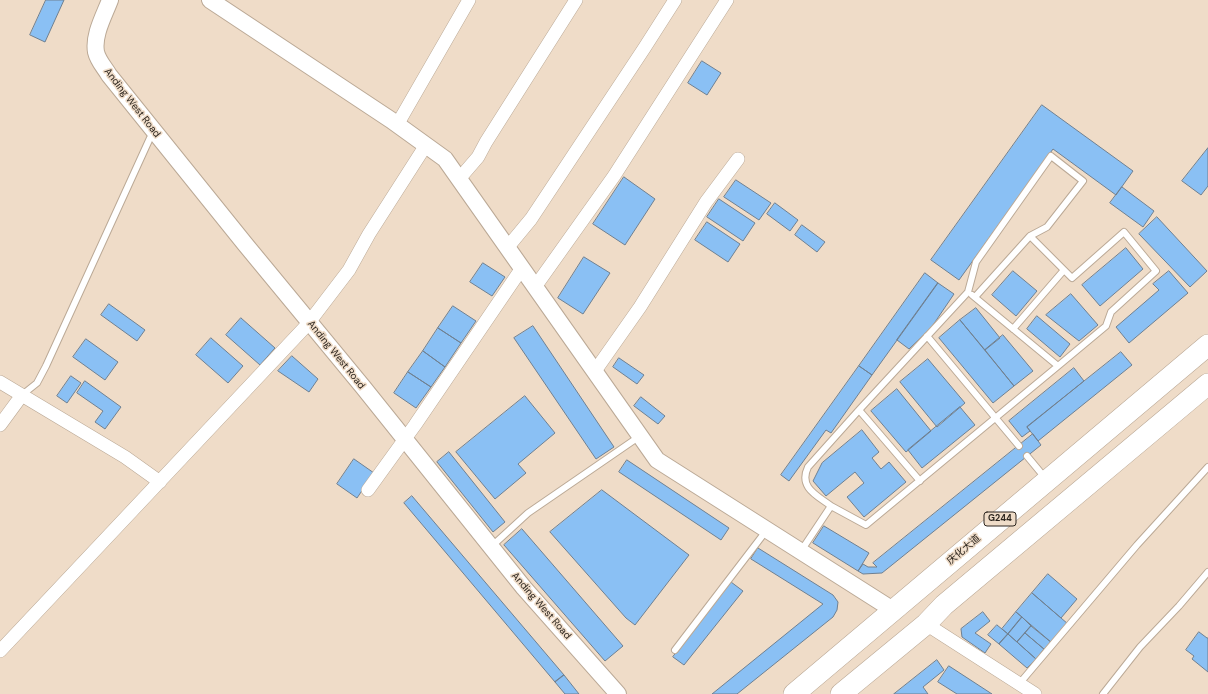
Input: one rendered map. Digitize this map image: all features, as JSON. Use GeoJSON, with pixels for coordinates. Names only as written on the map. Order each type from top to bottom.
{"type":"FeatureCollection","features":[{"type":"Feature","properties":{"kind":"highway","name":"庆化大道"},"geometry":{"type":"LineString","coordinates":[[794,694],[1208,345]]}},
{"type":"Feature","properties":{"kind":"highway","name":"G244"},"geometry":{"type":"LineString","coordinates":[[841,694],[926,624],[944,604],[1208,384]]}},
{"type":"Feature","properties":{"kind":"street","name":"Anding West Road"},"geometry":{"type":"LineString","coordinates":[[102,0],[89,37],[88,47],[90,57],[103,80],[524,588],[618,694]]}},
{"type":"Feature","properties":{"kind":"street","name":"Anding West Road"},"geometry":{"type":"LineString","coordinates":[[110,0],[98,32],[96,42],[96,53],[100,61],[121,90],[240,237],[307,325]]}},
{"type":"Feature","properties":{"kind":"street"},"geometry":{"type":"LineString","coordinates":[[210,0],[397,125],[445,159],[657,460],[893,610]]}},
{"type":"Feature","properties":{"kind":"street"},"geometry":{"type":"LineString","coordinates":[[397,125],[470,0]]}},
{"type":"Feature","properties":{"kind":"street"},"geometry":{"type":"LineString","coordinates":[[459,178],[478,157],[576,0]]}},
{"type":"Feature","properties":{"kind":"street"},"geometry":{"type":"LineString","coordinates":[[507,248],[531,219],[641,54],[674,0]]}},
{"type":"Feature","properties":{"kind":"street"},"geometry":{"type":"LineString","coordinates":[[535,287],[614,176],[727,0]]}},
{"type":"Feature","properties":{"kind":"street"},"geometry":{"type":"LineString","coordinates":[[0,651],[307,325],[350,270],[369,234],[426,145]]}},
{"type":"Feature","properties":{"kind":"street"},"geometry":{"type":"LineString","coordinates":[[595,371],[640,307],[706,202],[738,159]]}},
{"type":"Feature","properties":{"kind":"street"},"geometry":{"type":"LineString","coordinates":[[368,490],[403,442],[522,268]]}},
{"type":"Feature","properties":{"kind":"street"},"geometry":{"type":"LineString","coordinates":[[0,382],[125,456],[160,482]]}},
{"type":"Feature","properties":{"kind":"street"},"geometry":{"type":"LineString","coordinates":[[0,424],[22,395]]}},
{"type":"Feature","properties":{"kind":"street","name":"Anding West Road"},"geometry":{"type":"LineString","coordinates":[[403,442],[518,593],[608,694]]}},
{"type":"Feature","properties":{"kind":"street"},"geometry":{"type":"LineString","coordinates":[[926,624],[1035,694]]}},
{"type":"Feature","properties":{"kind":"lane"},"geometry":{"type":"LineString","coordinates":[[22,395],[37,384],[46,366],[150,138]]}},
{"type":"Feature","properties":{"kind":"lane"},"geometry":{"type":"LineString","coordinates":[[975,297],[1030,236],[1047,227],[1083,181],[1051,156],[976,262],[968,292],[859,410],[808,468],[805,473],[808,489],[831,506],[866,526],[1106,326],[1111,312],[1156,270],[1124,232],[1072,278],[1030,236]]}},
{"type":"Feature","properties":{"kind":"lane"},"geometry":{"type":"LineString","coordinates":[[1013,329],[1064,270]]}},
{"type":"Feature","properties":{"kind":"lane"},"geometry":{"type":"LineString","coordinates":[[968,292],[1058,366]]}},
{"type":"Feature","properties":{"kind":"lane"},"geometry":{"type":"LineString","coordinates":[[927,336],[1019,446]]}},
{"type":"Feature","properties":{"kind":"lane"},"geometry":{"type":"LineString","coordinates":[[859,410],[920,481]]}},
{"type":"Feature","properties":{"kind":"lane"},"geometry":{"type":"LineString","coordinates":[[491,547],[528,513],[640,436]]}},
{"type":"Feature","properties":{"kind":"lane"},"geometry":{"type":"LineString","coordinates":[[1027,456],[1047,480]]}},
{"type":"Feature","properties":{"kind":"lane"},"geometry":{"type":"LineString","coordinates":[[1019,684],[1137,545],[1208,467]]}},
{"type":"Feature","properties":{"kind":"lane"},"geometry":{"type":"LineString","coordinates":[[801,551],[831,506]]}},
{"type":"Feature","properties":{"kind":"lane"},"geometry":{"type":"LineString","coordinates":[[675,650],[767,530]]}},
{"type":"Feature","properties":{"kind":"lane"},"geometry":{"type":"LineString","coordinates":[[1102,694],[1140,647],[1179,606],[1208,572]]}},
{"type":"Feature","properties":{"kind":"building"},"geometry":{"type":"Polygon","coordinates":[[[46,0],[64,0],[45,42],[30,35],[46,0]]]}},
{"type":"Feature","properties":{"kind":"building"},"geometry":{"type":"Polygon","coordinates":[[[702,61],[721,73],[707,95],[688,83],[702,61]]]}},
{"type":"Feature","properties":{"kind":"building"},"geometry":{"type":"Polygon","coordinates":[[[1042,105],[1133,171],[1116,195],[1053,149],[959,280],[931,260],[1042,105]]]}},
{"type":"Feature","properties":{"kind":"building"},"geometry":{"type":"Polygon","coordinates":[[[1208,148],[1208,186],[1201,195],[1182,181],[1208,148]]]}},
{"type":"Feature","properties":{"kind":"building"},"geometry":{"type":"Polygon","coordinates":[[[624,177],[655,199],[625,245],[593,224],[624,177]]]}},
{"type":"Feature","properties":{"kind":"building"},"geometry":{"type":"Polygon","coordinates":[[[736,180],[771,203],[759,220],[724,197],[736,180]]]}},
{"type":"Feature","properties":{"kind":"building"},"geometry":{"type":"Polygon","coordinates":[[[1122,187],[1154,211],[1143,227],[1110,203],[1122,187]]]}},
{"type":"Feature","properties":{"kind":"building"},"geometry":{"type":"Polygon","coordinates":[[[719,199],[755,223],[743,241],[707,217],[719,199]]]}},
{"type":"Feature","properties":{"kind":"building"},"geometry":{"type":"Polygon","coordinates":[[[775,203],[798,220],[790,231],[767,214],[775,203]]]}},
{"type":"Feature","properties":{"kind":"building"},"geometry":{"type":"Polygon","coordinates":[[[1157,217],[1207,271],[1190,287],[1139,234],[1157,217]]]}},
{"type":"Feature","properties":{"kind":"building"},"geometry":{"type":"Polygon","coordinates":[[[707,222],[740,244],[728,262],[695,240],[707,222]]]}},
{"type":"Feature","properties":{"kind":"building"},"geometry":{"type":"Polygon","coordinates":[[[802,225],[825,242],[817,252],[795,235],[802,225]]]}},
{"type":"Feature","properties":{"kind":"building"},"geometry":{"type":"Polygon","coordinates":[[[1126,248],[1143,269],[1100,306],[1082,285],[1126,248]]]}},
{"type":"Feature","properties":{"kind":"building"},"geometry":{"type":"Polygon","coordinates":[[[584,257],[610,273],[583,314],[558,298],[584,257]]]}},
{"type":"Feature","properties":{"kind":"building"},"geometry":{"type":"Polygon","coordinates":[[[483,263],[505,277],[492,296],[470,282],[483,263]]]}},
{"type":"Feature","properties":{"kind":"building"},"geometry":{"type":"Polygon","coordinates":[[[1013,271],[1037,291],[1016,316],[992,295],[1013,271]]]}},
{"type":"Feature","properties":{"kind":"building"},"geometry":{"type":"Polygon","coordinates":[[[1169,271],[1188,293],[1129,343],[1116,327],[1159,290],[1153,284],[1169,271]]]}},
{"type":"Feature","properties":{"kind":"building"},"geometry":{"type":"Polygon","coordinates":[[[925,273],[938,283],[872,375],[859,366],[925,273]]]}},
{"type":"Feature","properties":{"kind":"building"},"geometry":{"type":"Polygon","coordinates":[[[938,283],[954,294],[931,328],[909,349],[897,340],[938,283]]]}},
{"type":"Feature","properties":{"kind":"building"},"geometry":{"type":"Polygon","coordinates":[[[1071,294],[1098,325],[1079,341],[1046,315],[1071,294]]]}},
{"type":"Feature","properties":{"kind":"building"},"geometry":{"type":"Polygon","coordinates":[[[109,304],[145,330],[137,341],[101,315],[109,304]]]}},
{"type":"Feature","properties":{"kind":"building"},"geometry":{"type":"Polygon","coordinates":[[[453,306],[476,321],[461,343],[438,328],[453,306]]]}},
{"type":"Feature","properties":{"kind":"building"},"geometry":{"type":"Polygon","coordinates":[[[976,308],[1000,338],[985,350],[960,320],[976,308]]]}},
{"type":"Feature","properties":{"kind":"building"},"geometry":{"type":"Polygon","coordinates":[[[1037,316],[1070,344],[1060,357],[1027,329],[1037,316]]]}},
{"type":"Feature","properties":{"kind":"building"},"geometry":{"type":"Polygon","coordinates":[[[241,318],[275,348],[260,365],[226,335],[241,318]]]}},
{"type":"Feature","properties":{"kind":"building"},"geometry":{"type":"Polygon","coordinates":[[[960,320],[1014,386],[993,403],[939,338],[960,320]]]}},
{"type":"Feature","properties":{"kind":"building"},"geometry":{"type":"Polygon","coordinates":[[[533,326],[614,447],[596,459],[514,338],[533,326]]]}},
{"type":"Feature","properties":{"kind":"building"},"geometry":{"type":"Polygon","coordinates":[[[438,328],[461,343],[445,367],[423,351],[438,328]]]}},
{"type":"Feature","properties":{"kind":"building"},"geometry":{"type":"Polygon","coordinates":[[[1003,335],[1033,371],[1014,386],[985,350],[1003,335]]]}},
{"type":"Feature","properties":{"kind":"building"},"geometry":{"type":"Polygon","coordinates":[[[211,338],[243,366],[228,383],[196,355],[211,338]]]}},
{"type":"Feature","properties":{"kind":"building"},"geometry":{"type":"Polygon","coordinates":[[[86,339],[118,362],[105,380],[73,357],[86,339]]]}},
{"type":"Feature","properties":{"kind":"building"},"geometry":{"type":"Polygon","coordinates":[[[423,351],[445,367],[431,387],[408,372],[423,351]]]}},
{"type":"Feature","properties":{"kind":"building"},"geometry":{"type":"Polygon","coordinates":[[[1121,352],[1132,365],[1038,441],[1027,427],[1121,352]]]}},
{"type":"Feature","properties":{"kind":"building"},"geometry":{"type":"Polygon","coordinates":[[[292,356],[318,379],[309,392],[278,371],[292,356]]]}},
{"type":"Feature","properties":{"kind":"building"},"geometry":{"type":"Polygon","coordinates":[[[619,358],[644,375],[637,384],[613,367],[619,358]]]}},
{"type":"Feature","properties":{"kind":"building"},"geometry":{"type":"Polygon","coordinates":[[[928,359],[965,403],[937,427],[900,382],[928,359]]]}},
{"type":"Feature","properties":{"kind":"building"},"geometry":{"type":"Polygon","coordinates":[[[859,366],[872,375],[831,433],[826,430],[789,481],[781,475],[859,366]]]}},
{"type":"Feature","properties":{"kind":"building"},"geometry":{"type":"Polygon","coordinates":[[[1074,368],[1084,381],[1027,427],[1030,431],[1022,437],[1009,421],[1074,368]]]}},
{"type":"Feature","properties":{"kind":"building"},"geometry":{"type":"Polygon","coordinates":[[[408,372],[431,387],[416,408],[394,393],[408,372]]]}},
{"type":"Feature","properties":{"kind":"building"},"geometry":{"type":"Polygon","coordinates":[[[71,376],[81,383],[67,403],[57,396],[71,376]]]}},
{"type":"Feature","properties":{"kind":"building"},"geometry":{"type":"Polygon","coordinates":[[[85,381],[121,407],[105,429],[95,422],[103,411],[77,393],[85,381]]]}},
{"type":"Feature","properties":{"kind":"building"},"geometry":{"type":"Polygon","coordinates":[[[897,389],[931,431],[906,452],[871,411],[897,389]]]}},
{"type":"Feature","properties":{"kind":"building"},"geometry":{"type":"Polygon","coordinates":[[[525,396],[555,433],[518,464],[526,473],[495,499],[456,452],[525,396]]]}},
{"type":"Feature","properties":{"kind":"building"},"geometry":{"type":"Polygon","coordinates":[[[641,397],[665,416],[658,424],[634,406],[641,397]]]}},
{"type":"Feature","properties":{"kind":"building"},"geometry":{"type":"Polygon","coordinates":[[[960,407],[975,425],[922,468],[908,450],[960,407]]]}},
{"type":"Feature","properties":{"kind":"building"},"geometry":{"type":"Polygon","coordinates":[[[862,430],[879,452],[872,458],[881,469],[889,462],[906,482],[864,517],[847,497],[864,483],[855,472],[826,496],[813,481],[822,463],[862,430]]]}},
{"type":"Feature","properties":{"kind":"building"},"geometry":{"type":"Polygon","coordinates":[[[1033,434],[1041,445],[882,573],[863,574],[858,571],[863,564],[868,567],[877,567],[873,563],[1033,434]]]}},
{"type":"Feature","properties":{"kind":"building"},"geometry":{"type":"Polygon","coordinates":[[[449,452],[505,522],[493,532],[437,462],[449,452]]]}},
{"type":"Feature","properties":{"kind":"building"},"geometry":{"type":"Polygon","coordinates":[[[354,459],[374,473],[357,498],[337,484],[354,459]]]}},
{"type":"Feature","properties":{"kind":"building"},"geometry":{"type":"Polygon","coordinates":[[[627,460],[729,528],[721,540],[619,472],[627,460]]]}},
{"type":"Feature","properties":{"kind":"building"},"geometry":{"type":"Polygon","coordinates":[[[602,490],[689,555],[635,625],[626,618],[550,532],[602,490]]]}},
{"type":"Feature","properties":{"kind":"building"},"geometry":{"type":"Polygon","coordinates":[[[412,496],[564,675],[555,682],[404,503],[412,496]]]}},
{"type":"Feature","properties":{"kind":"building"},"geometry":{"type":"Polygon","coordinates":[[[824,526],[869,553],[858,571],[813,543],[824,526]]]}},
{"type":"Feature","properties":{"kind":"building"},"geometry":{"type":"Polygon","coordinates":[[[522,529],[623,646],[605,661],[504,545],[522,529]]]}},
{"type":"Feature","properties":{"kind":"building"},"geometry":{"type":"Polygon","coordinates":[[[758,548],[833,595],[838,602],[837,610],[833,617],[737,694],[712,694],[823,604],[751,559],[758,548]]]}},
{"type":"Feature","properties":{"kind":"building"},"geometry":{"type":"Polygon","coordinates":[[[1048,574],[1077,599],[1061,618],[1032,593],[1048,574]]]}},
{"type":"Feature","properties":{"kind":"building"},"geometry":{"type":"Polygon","coordinates":[[[731,582],[743,591],[684,665],[673,657],[731,582]]]}},
{"type":"Feature","properties":{"kind":"building"},"geometry":{"type":"Polygon","coordinates":[[[1032,593],[1068,624],[1052,643],[1016,612],[1032,593]]]}},
{"type":"Feature","properties":{"kind":"building"},"geometry":{"type":"Polygon","coordinates":[[[983,612],[990,621],[975,633],[991,644],[985,653],[962,637],[961,629],[983,612]]]}},
{"type":"Feature","properties":{"kind":"building"},"geometry":{"type":"Polygon","coordinates":[[[1016,612],[1022,617],[1008,634],[1002,629],[1016,612]]]}},
{"type":"Feature","properties":{"kind":"building"},"geometry":{"type":"Polygon","coordinates":[[[1022,617],[1031,626],[1017,642],[1008,634],[1022,617]]]}},
{"type":"Feature","properties":{"kind":"building"},"geometry":{"type":"Polygon","coordinates":[[[997,625],[1008,634],[999,644],[988,635],[997,625]]]}},
{"type":"Feature","properties":{"kind":"building"},"geometry":{"type":"Polygon","coordinates":[[[1031,626],[1052,643],[1045,650],[1025,633],[1031,626]]]}},
{"type":"Feature","properties":{"kind":"building"},"geometry":{"type":"Polygon","coordinates":[[[1199,632],[1208,638],[1208,672],[1192,659],[1194,656],[1186,650],[1199,632]]]}},
{"type":"Feature","properties":{"kind":"building"},"geometry":{"type":"Polygon","coordinates":[[[1025,633],[1044,649],[1036,659],[1017,642],[1025,633]]]}},
{"type":"Feature","properties":{"kind":"building"},"geometry":{"type":"Polygon","coordinates":[[[1008,634],[1036,659],[1027,668],[999,644],[1008,634]]]}},
{"type":"Feature","properties":{"kind":"building"},"geometry":{"type":"Polygon","coordinates":[[[937,660],[944,670],[923,687],[928,694],[894,694],[937,660]]]}},
{"type":"Feature","properties":{"kind":"building"},"geometry":{"type":"Polygon","coordinates":[[[949,666],[992,694],[957,694],[938,682],[949,666]]]}},
{"type":"Feature","properties":{"kind":"building"},"geometry":{"type":"Polygon","coordinates":[[[564,675],[579,694],[565,694],[555,682],[564,675]]]}}]}
